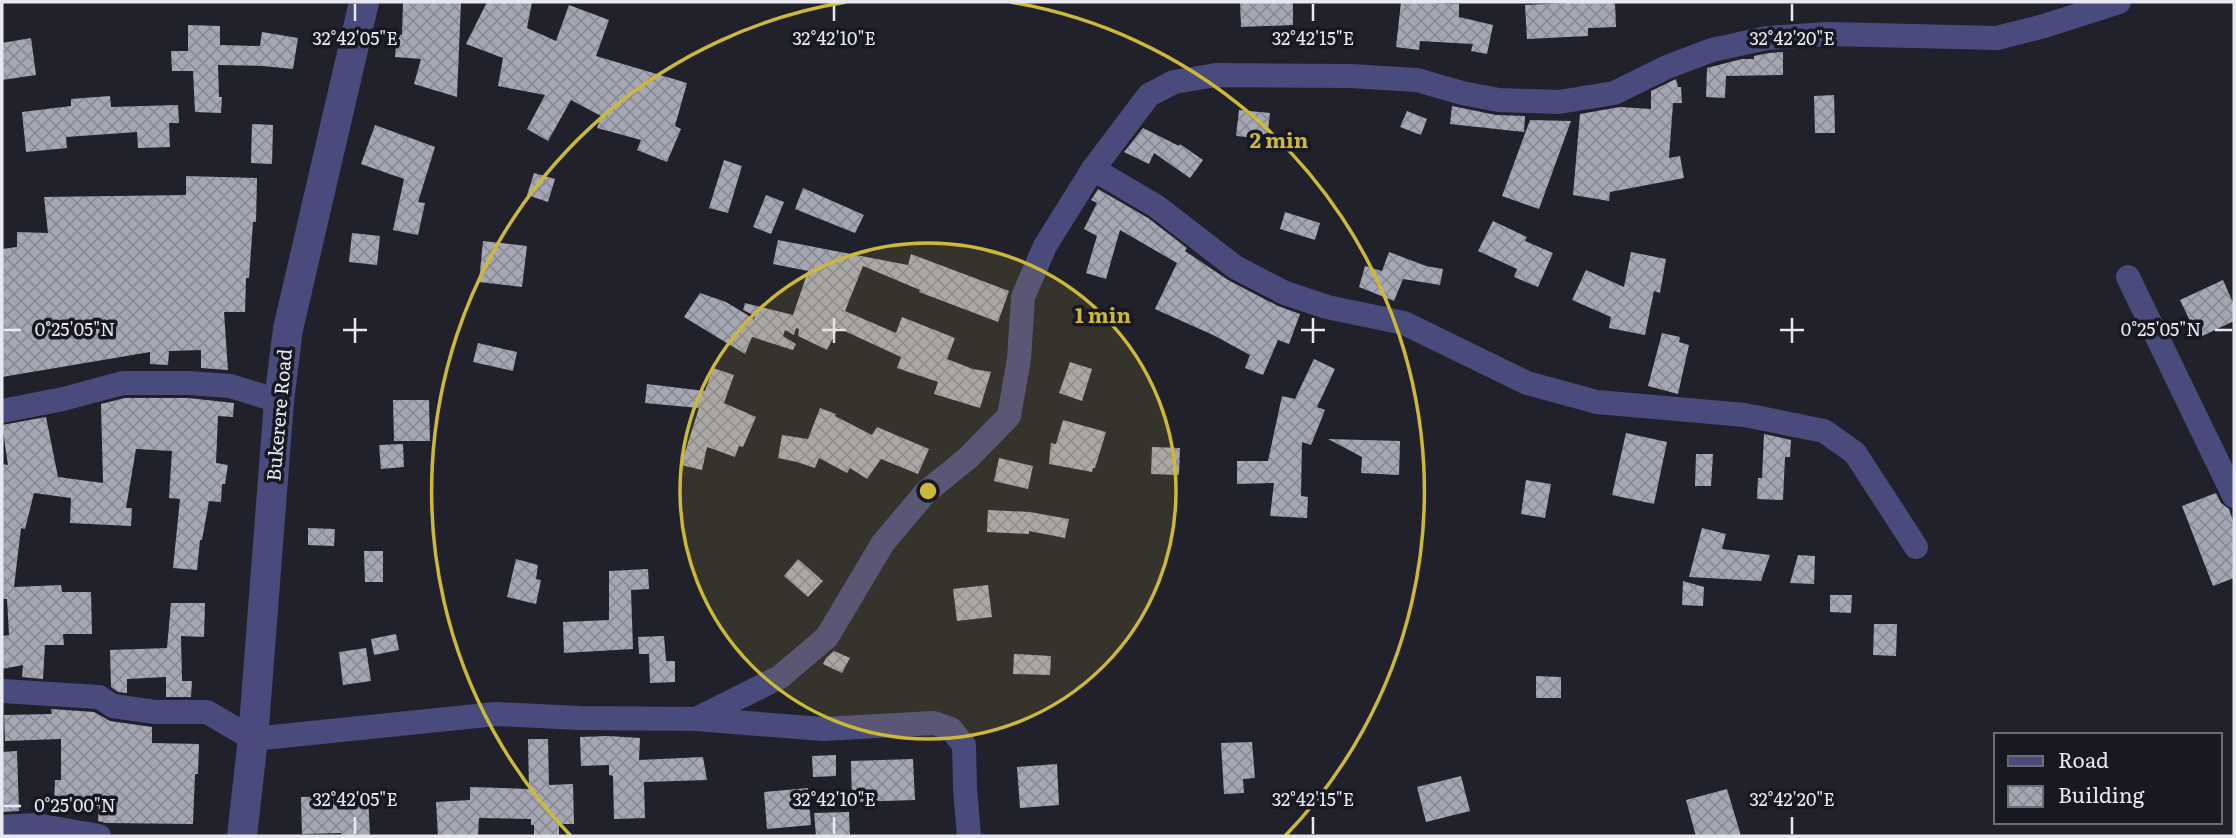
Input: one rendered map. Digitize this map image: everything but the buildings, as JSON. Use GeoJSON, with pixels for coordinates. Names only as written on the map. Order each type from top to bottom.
{"type":"FeatureCollection","features":[{"type":"Feature","properties":{"kind":"street","name":"Bukerere Road"},"geometry":{"type":"LineString","coordinates":[[242,836],[253,739],[279,401],[288,329],[363,2]]}},
{"type":"Feature","properties":{"kind":"street"},"geometry":{"type":"LineString","coordinates":[[696,719],[780,677],[827,637],[883,543],[926,492],[968,458],[1009,415],[1019,359],[1023,297],[1045,246],[1093,169],[1149,95],[1174,82],[1216,75],[1350,76],[1417,80],[1499,100],[1559,102],[1614,93],[1667,67],[1712,50],[1767,38],[1828,34],[1997,38],[2119,2]]}},
{"type":"Feature","properties":{"kind":"street"},"geometry":{"type":"LineString","coordinates":[[1093,169],[1156,206],[1235,267],[1285,292],[1327,307],[1404,323],[1527,383],[1597,402],[1745,415],[1824,431],[1855,453],[1916,547]]}},
{"type":"Feature","properties":{"kind":"street"},"geometry":{"type":"LineString","coordinates":[[2128,277],[2234,496]]}},
{"type":"Feature","properties":{"kind":"street"},"geometry":{"type":"LineString","coordinates":[[2,411],[123,383],[230,386],[279,401]]}},
{"type":"Feature","properties":{"kind":"street"},"geometry":{"type":"LineString","coordinates":[[2,691],[99,696],[113,706],[155,712],[207,712],[253,739],[496,714],[696,719],[823,729],[934,723],[951,729],[964,745],[970,836]]}},
{"type":"Feature","properties":{"kind":"street"},"geometry":{"type":"LineString","coordinates":[[2,827],[36,825],[99,836]]}}]}
